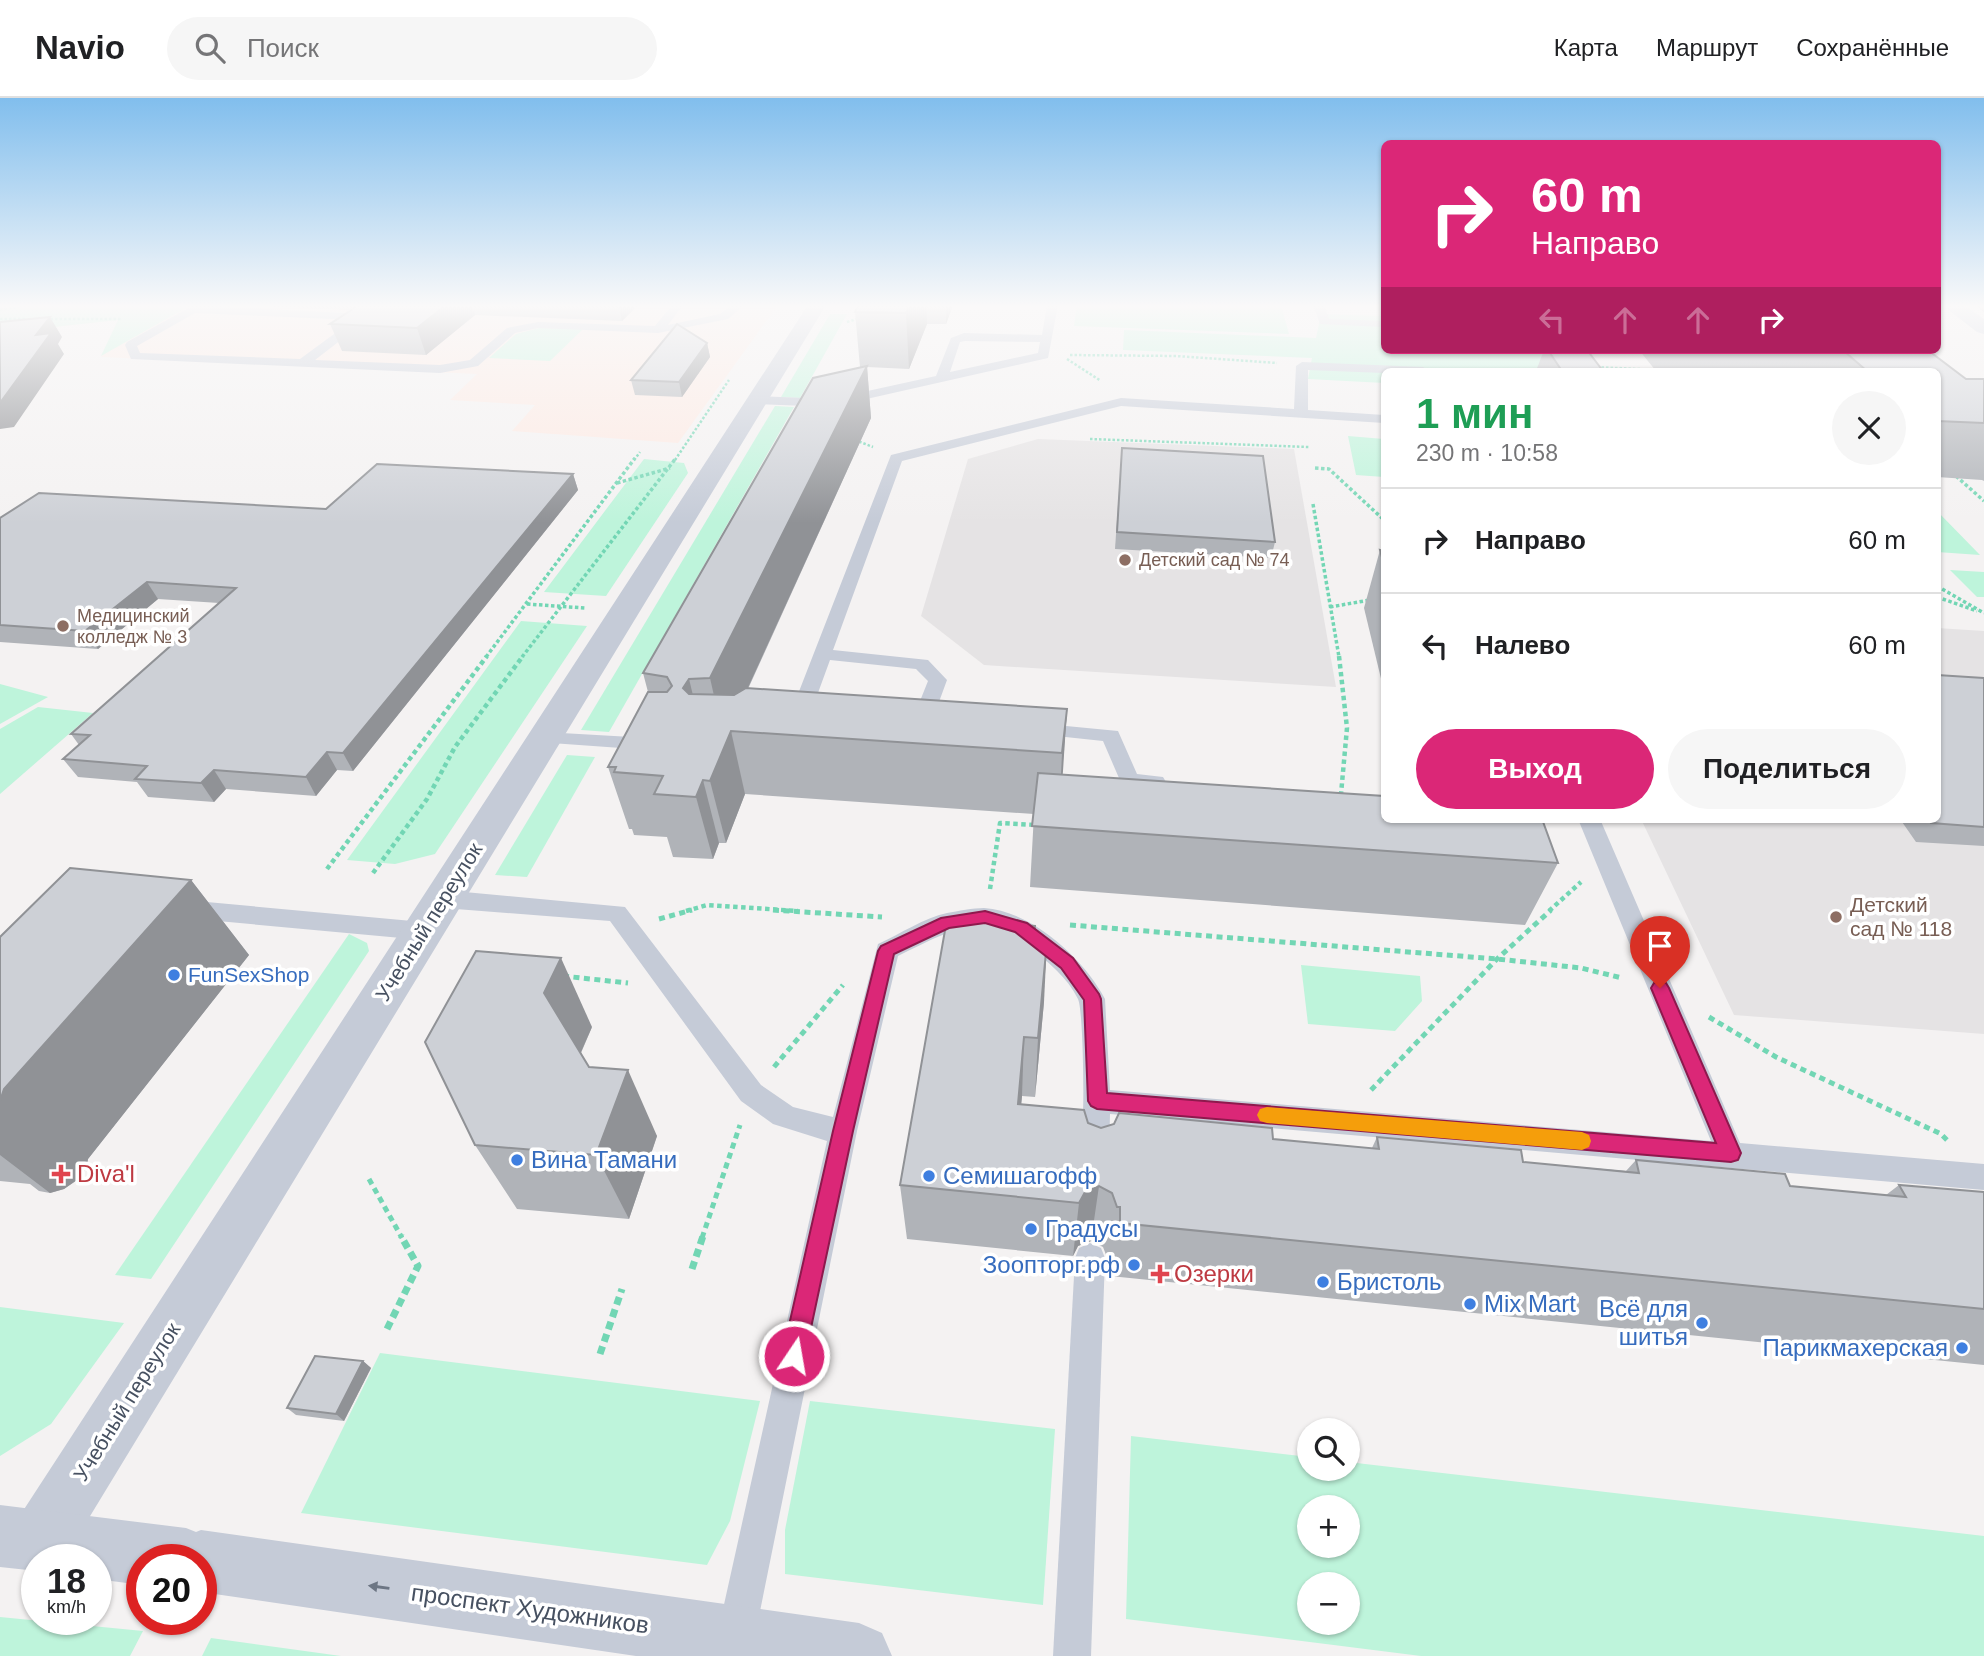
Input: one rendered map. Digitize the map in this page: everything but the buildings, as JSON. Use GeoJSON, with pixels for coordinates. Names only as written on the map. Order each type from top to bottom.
{"type":"FeatureCollection","features":[{"type":"Feature","properties":{"kind":"street","name":"Учебный переулок"},"geometry":{"type":"LineString","coordinates":[[20,1537],[433,915],[757,400],[776,378]]}},
{"type":"Feature","properties":{"kind":"street"},"geometry":{"type":"LineString","coordinates":[[20,1537],[126,1551]]}},
{"type":"Feature","properties":{"kind":"street","name":"проспект Художников"},"geometry":{"type":"LineString","coordinates":[[217,1564],[859,1656]]}},
{"type":"Feature","properties":{"kind":"lane"},"geometry":{"type":"LineString","coordinates":[[757,400],[831,403],[939,378]]}},
{"type":"Feature","properties":{"kind":"lane"},"geometry":{"type":"LineString","coordinates":[[1301,413],[1302,378]]}},
{"type":"Feature","properties":{"kind":"lane"},"geometry":{"type":"LineString","coordinates":[[801,712],[896,458],[1121,402],[1381,419]]}},
{"type":"Feature","properties":{"kind":"lane"},"geometry":{"type":"LineString","coordinates":[[824,654],[921,664],[938,680],[915,720],[948,723]]}},
{"type":"Feature","properties":{"kind":"lane"},"geometry":{"type":"LineString","coordinates":[[781,724],[801,712],[828,714]]}},
{"type":"Feature","properties":{"kind":"lane"},"geometry":{"type":"LineString","coordinates":[[1016,728],[1111,735],[1129,780],[1182,784]]}},
{"type":"Feature","properties":{"kind":"lane"},"geometry":{"type":"LineString","coordinates":[[544,737],[664,745]]}},
{"type":"Feature","properties":{"kind":"lane"},"geometry":{"type":"LineString","coordinates":[[1591,823],[1731,1153]]}},
{"type":"Feature","properties":{"kind":"lane"},"geometry":{"type":"LineString","coordinates":[[160,906],[433,915],[617,913],[751,1093],[770,1111],[805,1124],[843,1131]]}},
{"type":"Feature","properties":{"kind":"lane"},"geometry":{"type":"LineString","coordinates":[[735,1639],[843,1131],[887,951],[946,922],[985,917],[1021,928],[1067,963],[1093,999],[1097,1101],[1094,1169]]}},
{"type":"Feature","properties":{"kind":"lane"},"geometry":{"type":"LineString","coordinates":[[1097,1101],[1731,1153],[1983,1177]]}},
{"type":"Feature","properties":{"kind":"lane"},"geometry":{"type":"LineString","coordinates":[[1072,1656],[1090,1258]]}},
{"type":"Feature","properties":{"kind":"path"},"geometry":{"type":"LineString","coordinates":[[1097,378],[1121,402]]}},
{"type":"Feature","properties":{"kind":"path"},"geometry":{"type":"LineString","coordinates":[[1023,426],[1049,437],[1310,447]]}},
{"type":"Feature","properties":{"kind":"path"},"geometry":{"type":"LineString","coordinates":[[845,435],[896,458]]}},
{"type":"Feature","properties":{"kind":"path"},"geometry":{"type":"LineString","coordinates":[[327,869],[640,452]]}},
{"type":"Feature","properties":{"kind":"path"},"geometry":{"type":"LineString","coordinates":[[373,873],[428,799],[455,747],[678,454]]}},
{"type":"Feature","properties":{"kind":"path"},"geometry":{"type":"LineString","coordinates":[[617,483],[670,467]]}},
{"type":"Feature","properties":{"kind":"path"},"geometry":{"type":"LineString","coordinates":[[1315,468],[1329,469],[1381,517]]}},
{"type":"Feature","properties":{"kind":"path"},"geometry":{"type":"LineString","coordinates":[[1956,476],[1984,501]]}},
{"type":"Feature","properties":{"kind":"path"},"geometry":{"type":"LineString","coordinates":[[1313,504],[1344,686],[1347,728],[1341,794]]}},
{"type":"Feature","properties":{"kind":"path"},"geometry":{"type":"LineString","coordinates":[[1941,588],[1984,613]]}},
{"type":"Feature","properties":{"kind":"path"},"geometry":{"type":"LineString","coordinates":[[1941,598],[1984,613]]}},
{"type":"Feature","properties":{"kind":"path"},"geometry":{"type":"LineString","coordinates":[[1330,607],[1371,600]]}},
{"type":"Feature","properties":{"kind":"path"},"geometry":{"type":"LineString","coordinates":[[526,604],[597,609]]}},
{"type":"Feature","properties":{"kind":"path"},"geometry":{"type":"LineString","coordinates":[[985,917],[1000,823],[1037,825]]}},
{"type":"Feature","properties":{"kind":"path"},"geometry":{"type":"LineString","coordinates":[[1341,1121],[1497,959],[1606,860]]}},
{"type":"Feature","properties":{"kind":"path"},"geometry":{"type":"LineString","coordinates":[[628,929],[708,905],[946,922]]}},
{"type":"Feature","properties":{"kind":"path"},"geometry":{"type":"LineString","coordinates":[[1021,928],[1046,923],[1497,959],[1581,968],[1660,988],[1776,1057],[1941,1134],[1983,1177]]}},
{"type":"Feature","properties":{"kind":"path"},"geometry":{"type":"LineString","coordinates":[[553,975],[673,988]]}},
{"type":"Feature","properties":{"kind":"path"},"geometry":{"type":"LineString","coordinates":[[369,1180],[418,1266],[387,1329]]}},
{"type":"Feature","properties":{"kind":"path"},"geometry":{"type":"LineString","coordinates":[[600,1354],[622,1289]]}},
{"type":"Feature","properties":{"kind":"shaded area"},"geometry":{"type":"Polygon","coordinates":[[[473,378],[725,378],[678,443],[512,431],[535,405],[450,400],[473,378]]]}},
{"type":"Feature","properties":{"kind":"shaded area","name":"Детский сад № 74"},"geometry":{"type":"Polygon","coordinates":[[[1038,439],[1294,449],[1336,687],[984,665],[921,616],[968,459],[1038,439]]]}},
{"type":"Feature","properties":{"kind":"shaded area","name":"Детский сад № 118"},"geometry":{"type":"Polygon","coordinates":[[[1941,628],[1984,631],[1984,1034],[1734,1015],[1643,823],[1941,823],[1941,628]]]}},
{"type":"Feature","properties":{"kind":"green space"},"geometry":{"type":"Polygon","coordinates":[[[792,378],[811,378],[800,398],[781,397],[792,378]]]}},
{"type":"Feature","properties":{"kind":"green space"},"geometry":{"type":"Polygon","coordinates":[[[1381,378],[1381,383],[1308,379],[1381,378]]]}},
{"type":"Feature","properties":{"kind":"green space"},"geometry":{"type":"Polygon","coordinates":[[[775,406],[794,407],[609,732],[581,730],[775,406]]]}},
{"type":"Feature","properties":{"kind":"green space"},"geometry":{"type":"Polygon","coordinates":[[[1348,436],[1381,439],[1381,477],[1356,475],[1348,436]]]}},
{"type":"Feature","properties":{"kind":"green space"},"geometry":{"type":"Polygon","coordinates":[[[644,459],[684,463],[688,473],[606,596],[544,592],[644,459]]]}},
{"type":"Feature","properties":{"kind":"green space"},"geometry":{"type":"Polygon","coordinates":[[[1941,515],[1980,555],[1941,552],[1941,515]]]}},
{"type":"Feature","properties":{"kind":"green space"},"geometry":{"type":"Polygon","coordinates":[[[1950,570],[1984,572],[1984,597],[1977,597],[1950,570]]]}},
{"type":"Feature","properties":{"kind":"green space"},"geometry":{"type":"Polygon","coordinates":[[[521,621],[587,626],[435,854],[395,864],[347,860],[521,621]]]}},
{"type":"Feature","properties":{"kind":"green space"},"geometry":{"type":"Polygon","coordinates":[[[0,684],[48,697],[0,724],[0,684]]]}},
{"type":"Feature","properties":{"kind":"green space"},"geometry":{"type":"Polygon","coordinates":[[[38,707],[93,713],[0,794],[0,729],[38,707]]]}},
{"type":"Feature","properties":{"kind":"green space"},"geometry":{"type":"Polygon","coordinates":[[[567,755],[595,757],[527,877],[495,875],[567,755]]]}},
{"type":"Feature","properties":{"kind":"green space"},"geometry":{"type":"Polygon","coordinates":[[[349,934],[367,943],[369,951],[151,1279],[115,1275],[349,934]]]}},
{"type":"Feature","properties":{"kind":"green space"},"geometry":{"type":"Polygon","coordinates":[[[1301,965],[1420,976],[1422,1001],[1395,1031],[1308,1024],[1301,965]]]}},
{"type":"Feature","properties":{"kind":"green space"},"geometry":{"type":"Polygon","coordinates":[[[0,1307],[124,1323],[51,1424],[0,1456],[0,1307]]]}},
{"type":"Feature","properties":{"kind":"green space"},"geometry":{"type":"Polygon","coordinates":[[[380,1353],[760,1401],[730,1521],[707,1565],[301,1513],[380,1353]]]}},
{"type":"Feature","properties":{"kind":"green space"},"geometry":{"type":"Polygon","coordinates":[[[810,1401],[1055,1429],[1043,1605],[785,1574],[785,1530],[810,1401]]]}},
{"type":"Feature","properties":{"kind":"green space"},"geometry":{"type":"Polygon","coordinates":[[[1131,1436],[1297,1456],[1297,1481],[1360,1481],[1360,1463],[1984,1536],[1984,1656],[1421,1656],[1126,1619],[1131,1436]]]}},
{"type":"Feature","properties":{"kind":"green space"},"geometry":{"type":"Polygon","coordinates":[[[0,1617],[21,1619],[21,1635],[112,1635],[112,1628],[126,1629],[126,1635],[141,1635],[130,1656],[0,1656],[0,1617]]]}},
{"type":"Feature","properties":{"kind":"green space"},"geometry":{"type":"Polygon","coordinates":[[[211,1638],[341,1656],[202,1656],[211,1638]]]}},
{"type":"Feature","properties":{"kind":"slow traffic"},"geometry":{"type":"LineString","coordinates":[[1267,1115],[1582,1141]]}},
{"type":"Feature","properties":{"kind":"place","name":"Детский сад № 74"},"geometry":{"type":"Point","coordinates":[1125,560]}},
{"type":"Feature","properties":{"kind":"place","name":"Медицинский колледж № 3"},"geometry":{"type":"Point","coordinates":[63,626]}},
{"type":"Feature","properties":{"kind":"place","name":"Детский сад № 118"},"geometry":{"type":"Point","coordinates":[1836,917]}},
{"type":"Feature","properties":{"kind":"place","name":"FunSexShop"},"geometry":{"type":"Point","coordinates":[174,975]}},
{"type":"Feature","properties":{"kind":"place","name":"Вина Тамани"},"geometry":{"type":"Point","coordinates":[517,1160]}},
{"type":"Feature","properties":{"kind":"place","name":"Diva'l"},"geometry":{"type":"Point","coordinates":[61,1174]}},
{"type":"Feature","properties":{"kind":"place","name":"Семишагофф"},"geometry":{"type":"Point","coordinates":[929,1176]}},
{"type":"Feature","properties":{"kind":"place","name":"Градусы"},"geometry":{"type":"Point","coordinates":[1031,1229]}},
{"type":"Feature","properties":{"kind":"place","name":"Зоопторг.рф"},"geometry":{"type":"Point","coordinates":[1134,1265]}},
{"type":"Feature","properties":{"kind":"place","name":"Озерки"},"geometry":{"type":"Point","coordinates":[1160,1274]}},
{"type":"Feature","properties":{"kind":"place","name":"Бристоль"},"geometry":{"type":"Point","coordinates":[1323,1282]}},
{"type":"Feature","properties":{"kind":"place","name":"Mix Mart"},"geometry":{"type":"Point","coordinates":[1470,1304]}},
{"type":"Feature","properties":{"kind":"place","name":"Всё для шитья"},"geometry":{"type":"Point","coordinates":[1702,1323]}},
{"type":"Feature","properties":{"kind":"place","name":"Парикмахерская"},"geometry":{"type":"Point","coordinates":[1962,1348]}},
{"type":"Feature","properties":{"kind":"route"},"geometry":{"type":"LineString","coordinates":[[794,1356],[843,1131],[887,951],[946,922],[985,917],[1021,928],[1067,963],[1093,999],[1097,1101],[1731,1153],[1660,988]]}}]}
